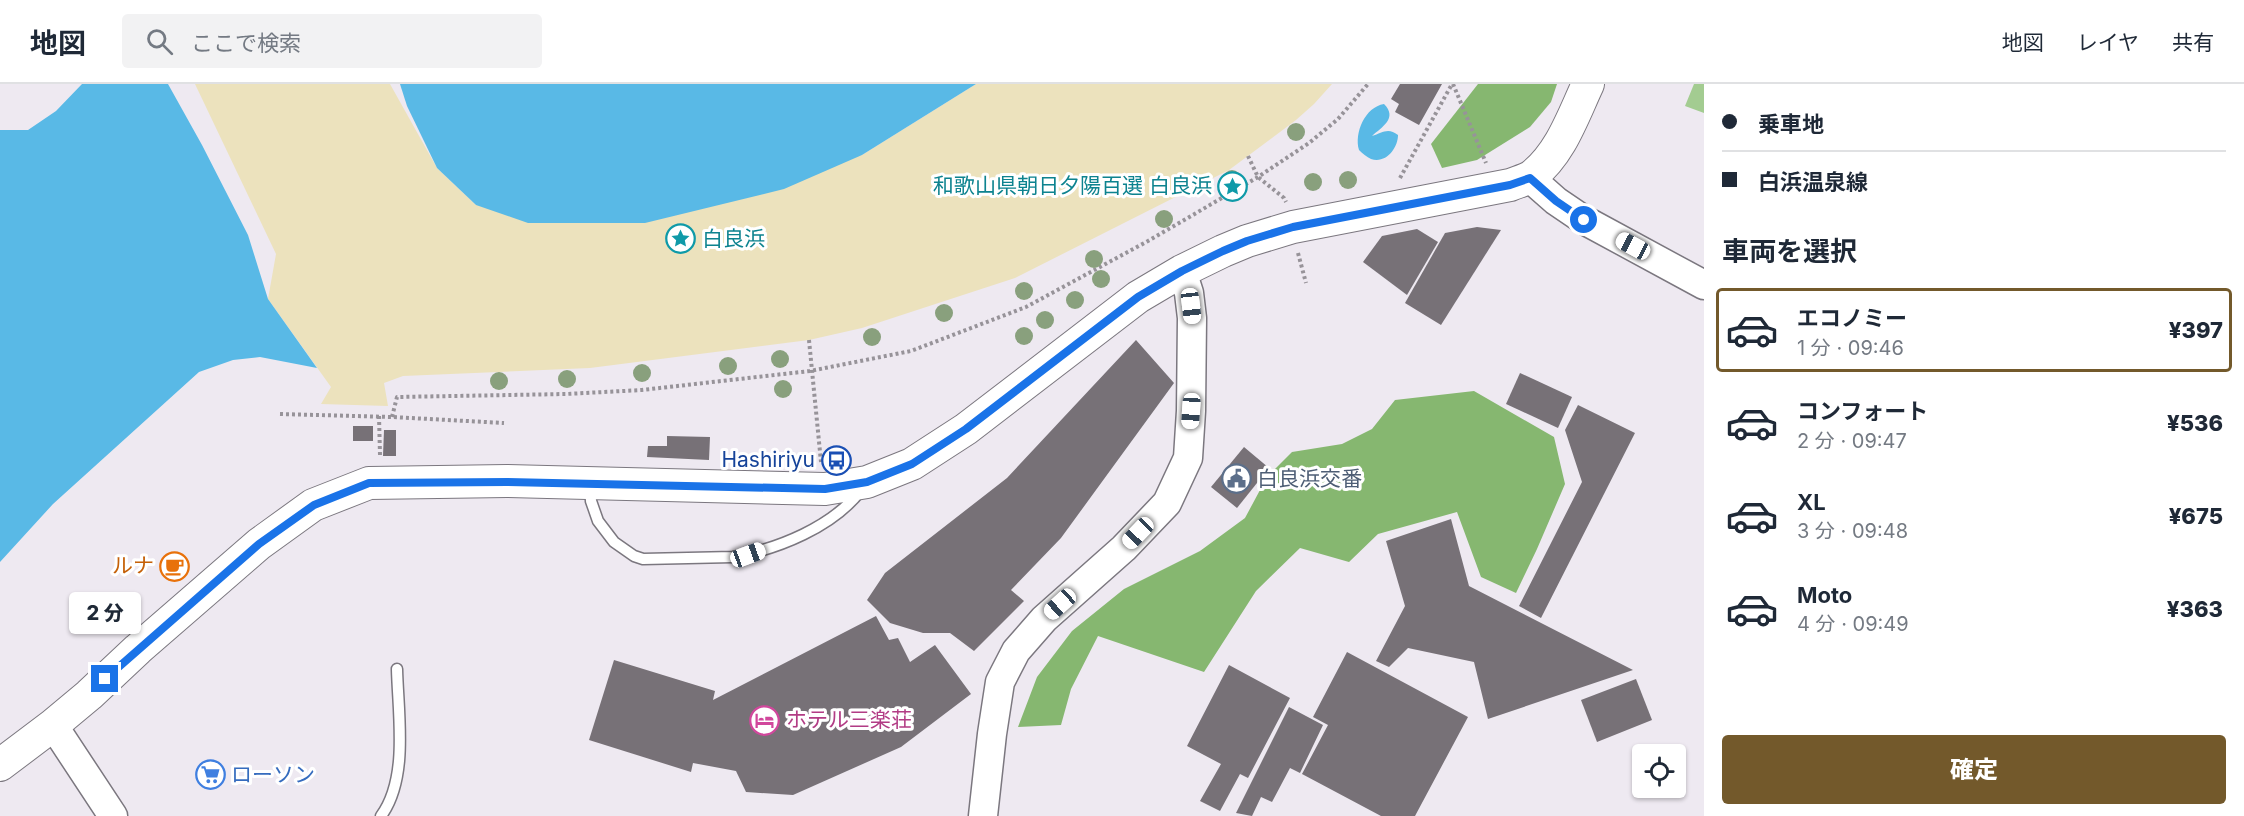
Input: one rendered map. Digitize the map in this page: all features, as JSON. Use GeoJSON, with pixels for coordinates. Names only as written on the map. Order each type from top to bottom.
{"type":"FeatureCollection","features":[{"type":"Feature","properties":{"kind":"main road"},"geometry":{"type":"LineString","coordinates":[[0,765],[53,725],[259,544],[314,505],[369,483],[507,482],[825,489],[867,482],[912,464],[966,429],[1138,297],[1182,271],[1247,241],[1293,227],[1510,185],[1530,178],[1547,161],[1564,137],[1588,84]]}},
{"type":"Feature","properties":{"kind":"street"},"geometry":{"type":"LineString","coordinates":[[1530,178],[1556,201],[1584,220],[1704,285]]}},
{"type":"Feature","properties":{"kind":"street"},"geometry":{"type":"LineString","coordinates":[[983,816],[1000,682],[1016,651],[1044,619],[1124,548],[1167,503],[1188,458],[1192,318],[1189,293],[1182,271]]}},
{"type":"Feature","properties":{"kind":"street"},"geometry":{"type":"LineString","coordinates":[[53,725],[113,816]]}},
{"type":"Feature","properties":{"kind":"lane"},"geometry":{"type":"LineString","coordinates":[[590,485],[593,509],[608,535],[624,551],[643,559],[748,555],[807,533],[843,510],[867,482]]}},
{"type":"Feature","properties":{"kind":"lane"},"geometry":{"type":"LineString","coordinates":[[381,816],[389,802],[398,776],[397,669]]}},
{"type":"Feature","properties":{"kind":"path"},"geometry":{"type":"LineString","coordinates":[[392,417],[396,397],[566,394],[642,390],[810,371],[911,351],[1026,307],[1148,241],[1258,177],[1309,143],[1331,125],[1368,84]]}},
{"type":"Feature","properties":{"kind":"path"},"geometry":{"type":"LineString","coordinates":[[1453,84],[1486,163]]}},
{"type":"Feature","properties":{"kind":"path"},"geometry":{"type":"LineString","coordinates":[[1398,184],[1453,84]]}},
{"type":"Feature","properties":{"kind":"path"},"geometry":{"type":"LineString","coordinates":[[1248,156],[1258,177],[1284,198],[1288,208]]}},
{"type":"Feature","properties":{"kind":"path"},"geometry":{"type":"LineString","coordinates":[[1297,249],[1306,283]]}},
{"type":"Feature","properties":{"kind":"path"},"geometry":{"type":"LineString","coordinates":[[808,340],[825,489]]}},
{"type":"Feature","properties":{"kind":"path"},"geometry":{"type":"LineString","coordinates":[[280,414],[379,416],[504,423]]}},
{"type":"Feature","properties":{"kind":"path"},"geometry":{"type":"LineString","coordinates":[[379,416],[380,465]]}},
{"type":"Feature","properties":{"kind":"green space"},"geometry":{"type":"Polygon","coordinates":[[[1478,84],[1557,84],[1551,102],[1530,127],[1477,160],[1442,168],[1431,144],[1478,84]]]}},
{"type":"Feature","properties":{"kind":"green space"},"geometry":{"type":"Polygon","coordinates":[[[1694,84],[1704,84],[1704,113],[1685,106],[1694,84]]]}},
{"type":"Feature","properties":{"kind":"green space"},"geometry":{"type":"Polygon","coordinates":[[[1474,391],[1554,437],[1565,484],[1516,593],[1481,577],[1457,512],[1378,534],[1349,562],[1300,548],[1256,591],[1204,672],[1098,636],[1071,689],[1061,725],[1018,727],[1037,677],[1072,631],[1124,589],[1200,551],[1245,518],[1267,477],[1292,452],[1342,444],[1372,429],[1395,400],[1474,391]]]}},
{"type":"Feature","properties":{"kind":"sand","name":"白良浜"},"geometry":{"type":"Polygon","coordinates":[[[195,84],[390,84],[437,168],[476,205],[862,155],[976,84],[1332,84],[1296,120],[1229,170],[1015,278],[862,328],[809,340],[590,368],[403,376],[384,383],[388,406],[321,404],[331,387],[268,299],[276,254],[195,84]]]}},
{"type":"Feature","properties":{"kind":"water"},"geometry":{"type":"Polygon","coordinates":[[[82,84],[168,84],[248,235],[268,299],[317,368],[260,357],[233,360],[199,372],[53,504],[0,562],[0,130],[28,130],[56,111],[82,84]]]}},
{"type":"Feature","properties":{"kind":"water"},"geometry":{"type":"Polygon","coordinates":[[[400,84],[976,84],[862,155],[784,189],[645,223],[528,223],[476,205],[437,168],[407,106],[400,84]]]}},
{"type":"Feature","properties":{"kind":"water"},"geometry":{"type":"Polygon","coordinates":[[[1384,104],[1388,109],[1389,118],[1384,126],[1372,136],[1385,131],[1398,135],[1396,145],[1390,154],[1376,160],[1359,150],[1358,136],[1366,115],[1377,106],[1384,104]]]}},
{"type":"Feature","properties":{"kind":"building"},"geometry":{"type":"Polygon","coordinates":[[[1400,84],[1442,84],[1419,125],[1395,112],[1399,104],[1391,99],[1400,84]]]}},
{"type":"Feature","properties":{"kind":"building"},"geometry":{"type":"Polygon","coordinates":[[[1477,227],[1501,230],[1441,325],[1405,303],[1445,233],[1477,227]]]}},
{"type":"Feature","properties":{"kind":"building"},"geometry":{"type":"Polygon","coordinates":[[[1417,229],[1438,242],[1407,295],[1363,262],[1382,236],[1417,229]]]}},
{"type":"Feature","properties":{"kind":"building"},"geometry":{"type":"Polygon","coordinates":[[[1136,340],[1174,383],[1061,538],[1011,590],[1024,601],[974,651],[950,633],[923,633],[890,623],[867,600],[885,573],[1007,478],[1136,340]]]}},
{"type":"Feature","properties":{"kind":"building"},"geometry":{"type":"Polygon","coordinates":[[[1520,373],[1572,397],[1558,428],[1506,404],[1520,373]]]}},
{"type":"Feature","properties":{"kind":"building"},"geometry":{"type":"Polygon","coordinates":[[[1578,405],[1635,433],[1541,618],[1519,606],[1582,482],[1565,430],[1578,405]]]}},
{"type":"Feature","properties":{"kind":"building"},"geometry":{"type":"Polygon","coordinates":[[[353,426],[373,426],[373,441],[353,441],[353,426]]]}},
{"type":"Feature","properties":{"kind":"building"},"geometry":{"type":"Polygon","coordinates":[[[384,430],[396,430],[396,456],[383,456],[384,430]]]}},
{"type":"Feature","properties":{"kind":"building"},"geometry":{"type":"Polygon","coordinates":[[[667,436],[710,437],[709,460],[647,457],[648,446],[667,446],[667,436]]]}},
{"type":"Feature","properties":{"kind":"building"},"geometry":{"type":"Polygon","coordinates":[[[1244,447],[1269,468],[1237,508],[1211,487],[1244,447]]]}},
{"type":"Feature","properties":{"kind":"building"},"geometry":{"type":"Polygon","coordinates":[[[1451,519],[1469,586],[1633,670],[1488,719],[1474,662],[1408,648],[1389,667],[1376,661],[1405,606],[1386,541],[1451,519]]]}},
{"type":"Feature","properties":{"kind":"building","name":"ホテル三楽荘"},"geometry":{"type":"Polygon","coordinates":[[[876,616],[889,640],[898,638],[910,662],[935,645],[971,694],[901,747],[793,795],[746,792],[736,771],[693,763],[691,772],[589,740],[614,660],[715,691],[713,700],[876,616]]]}},
{"type":"Feature","properties":{"kind":"building"},"geometry":{"type":"Polygon","coordinates":[[[1347,652],[1468,717],[1415,816],[1381,816],[1302,774],[1328,725],[1313,717],[1347,652]]]}},
{"type":"Feature","properties":{"kind":"building"},"geometry":{"type":"Polygon","coordinates":[[[1229,665],[1290,698],[1248,778],[1240,774],[1220,811],[1200,801],[1221,764],[1187,746],[1229,665]]]}},
{"type":"Feature","properties":{"kind":"building"},"geometry":{"type":"Polygon","coordinates":[[[1636,679],[1652,720],[1597,742],[1581,700],[1636,679]]]}},
{"type":"Feature","properties":{"kind":"building"},"geometry":{"type":"Polygon","coordinates":[[[1289,707],[1323,725],[1300,773],[1290,768],[1272,802],[1261,797],[1252,816],[1236,813],[1289,707]]]}},
{"type":"Feature","properties":{"kind":"place","name":"和歌山県朝日夕陽百選 白良浜"},"geometry":{"type":"Point","coordinates":[1233,186]}},
{"type":"Feature","properties":{"kind":"place","name":"白良浜"},"geometry":{"type":"Point","coordinates":[681,239]}},
{"type":"Feature","properties":{"kind":"place","name":"Hashiriyu"},"geometry":{"type":"Point","coordinates":[836,460]}},
{"type":"Feature","properties":{"kind":"place","name":"白良浜交番"},"geometry":{"type":"Point","coordinates":[1236,479]}},
{"type":"Feature","properties":{"kind":"place","name":"ルナ"},"geometry":{"type":"Point","coordinates":[175,566]}},
{"type":"Feature","properties":{"kind":"place","name":"ホテル三楽荘"},"geometry":{"type":"Point","coordinates":[765,720]}},
{"type":"Feature","properties":{"kind":"place","name":"ローソン"},"geometry":{"type":"Point","coordinates":[210,775]}},
{"type":"Feature","properties":{"kind":"route"},"geometry":{"type":"LineString","coordinates":[[105,679],[259,544],[314,505],[369,483],[507,482],[825,489],[867,482],[912,464],[966,429],[1138,297],[1182,271],[1247,241],[1293,227],[1510,185],[1530,178],[1556,201],[1584,220]]}}]}
